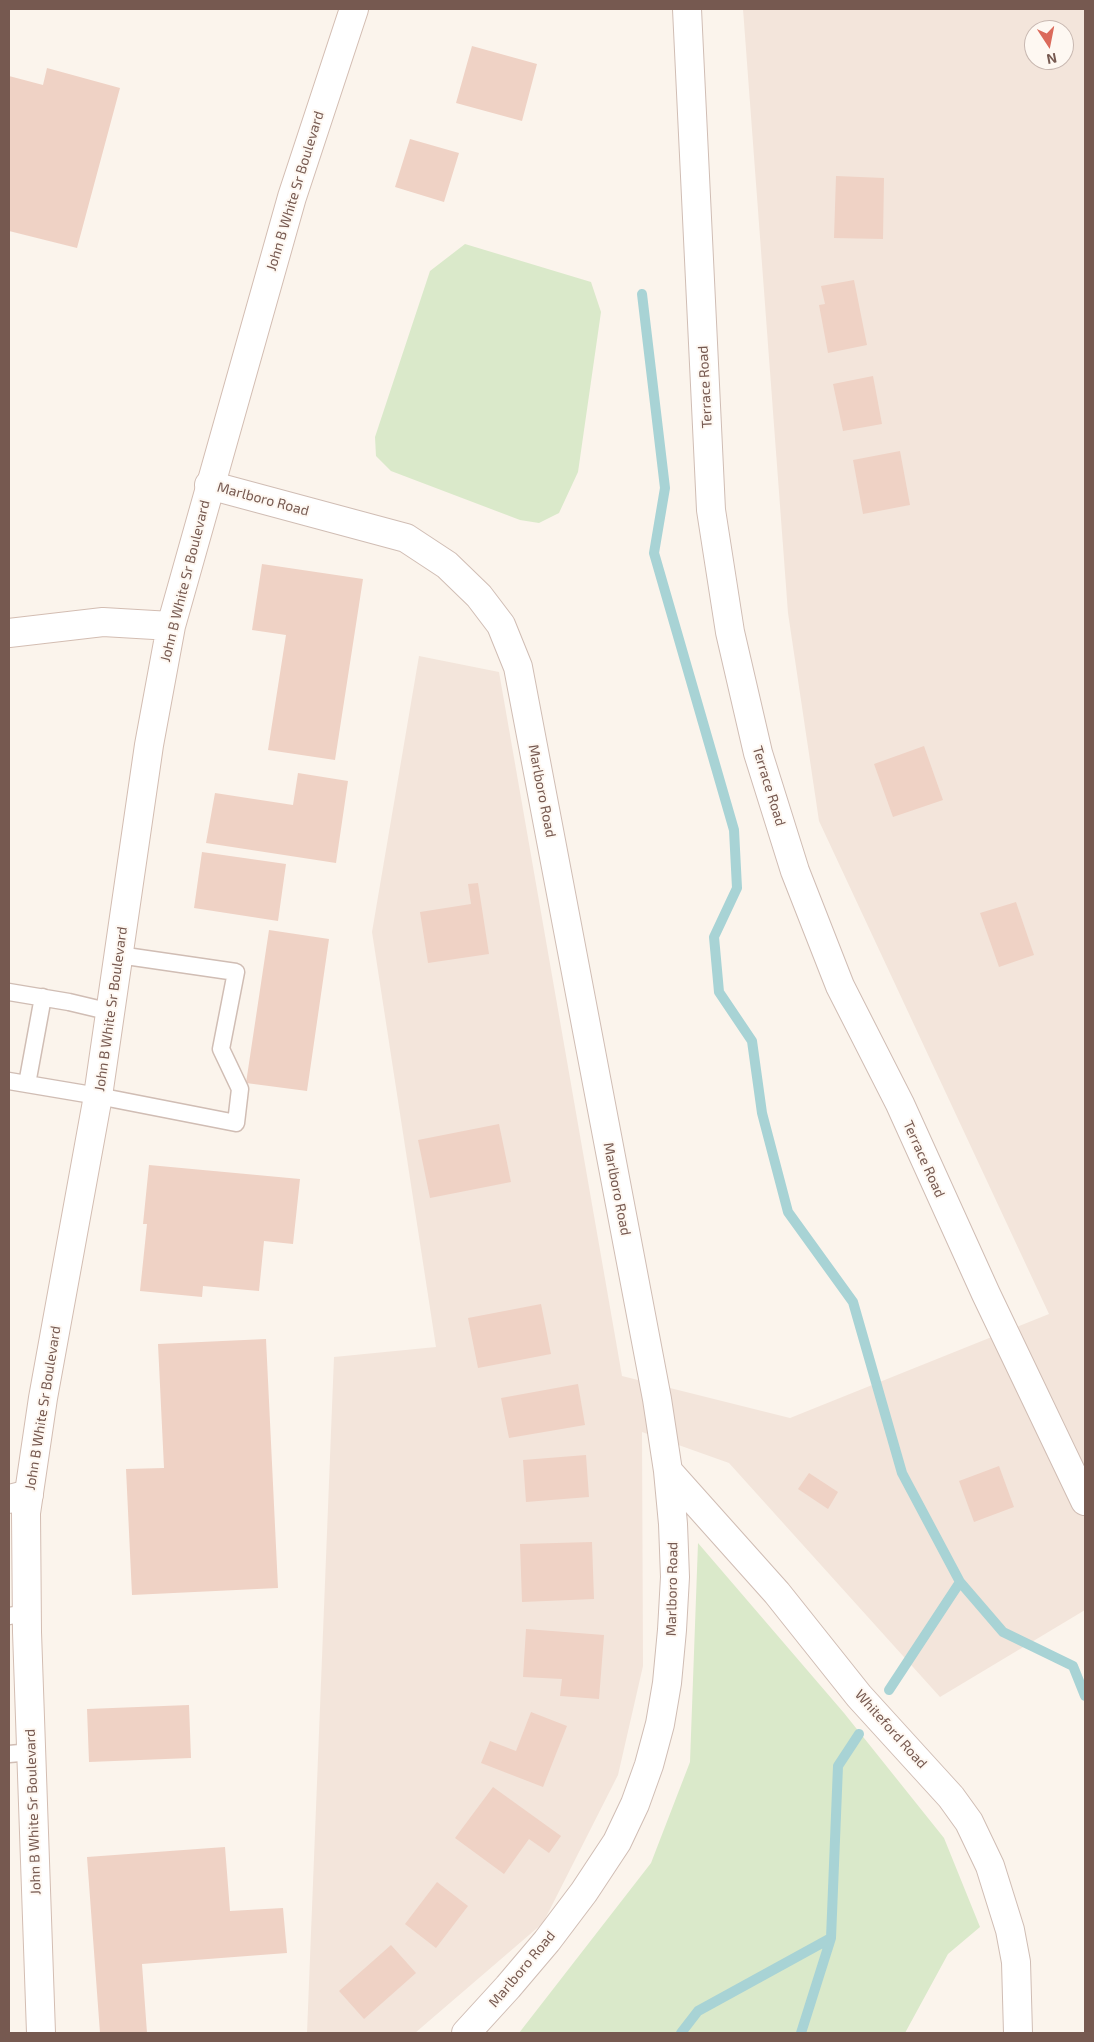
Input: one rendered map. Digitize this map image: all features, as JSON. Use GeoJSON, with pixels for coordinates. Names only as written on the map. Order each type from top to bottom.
{"type":"FeatureCollection","features":[{"type":"Feature","properties":{"kind":"street","name":"John B White Sr Boulevard"},"geometry":{"type":"LineString","coordinates":[[41,2033],[20,1753],[18,1614],[26,1513],[19,1496],[43,1398],[98,1096],[148,751],[171,626],[209,484],[292,196],[354,9]]}},
{"type":"Feature","properties":{"kind":"street","name":"Terrace Road"},"geometry":{"type":"LineString","coordinates":[[687,9],[711,510],[730,632],[758,753],[795,871],[840,986],[900,1104],[986,1294],[1085,1502]]}},
{"type":"Feature","properties":{"kind":"street","name":"Marlboro Road"},"geometry":{"type":"LineString","coordinates":[[209,484],[406,538],[447,565],[479,596],[500,625],[518,667],[655,1389],[674,1524],[674,1577],[667,1683],[660,1724],[649,1765],[635,1804],[617,1842],[584,1892],[508,1987],[466,2033]]}},
{"type":"Feature","properties":{"kind":"street"},"geometry":{"type":"LineString","coordinates":[[9,633],[103,622],[171,626]]}},
{"type":"Feature","properties":{"kind":"street","name":"Whiteford Road"},"geometry":{"type":"LineString","coordinates":[[668,1471],[778,1593],[860,1696],[951,1797],[969,1822],[990,1866],[1010,1930],[1016,1962],[1018,2033]]}},
{"type":"Feature","properties":{"kind":"lane"},"geometry":{"type":"LineString","coordinates":[[9,1081],[236,1123],[240,1089],[221,1049],[236,972],[119,955]]}},
{"type":"Feature","properties":{"kind":"lane"},"geometry":{"type":"LineString","coordinates":[[9,992],[43,997],[111,1012]]}},
{"type":"Feature","properties":{"kind":"lane"},"geometry":{"type":"LineString","coordinates":[[27,1084],[43,997]]}},
{"type":"Feature","properties":{"kind":"shaded area"},"geometry":{"type":"Polygon","coordinates":[[[743,9],[1085,9],[1085,1610],[940,1697],[729,1463],[642,1432],[643,1666],[618,1775],[543,1923],[415,2033],[307,2033],[334,1357],[436,1347],[372,932],[419,656],[499,672],[622,1376],[790,1418],[1049,1314],[819,821],[788,613],[743,9]]]}},
{"type":"Feature","properties":{"kind":"green space"},"geometry":{"type":"Polygon","coordinates":[[[465,244],[591,282],[601,312],[578,472],[559,513],[539,523],[520,520],[391,471],[376,456],[375,437],[430,271],[465,244]]]}},
{"type":"Feature","properties":{"kind":"green space"},"geometry":{"type":"Polygon","coordinates":[[[698,1543],[844,1713],[944,1838],[980,1927],[948,1954],[905,2033],[519,2033],[651,1863],[690,1762],[698,1543]]]}},
{"type":"Feature","properties":{"kind":"building"},"geometry":{"type":"Polygon","coordinates":[[[472,46],[537,64],[522,121],[456,103],[472,46]]]}},
{"type":"Feature","properties":{"kind":"building"},"geometry":{"type":"Polygon","coordinates":[[[47,68],[120,88],[77,248],[9,231],[9,76],[43,85],[47,68]]]}},
{"type":"Feature","properties":{"kind":"building"},"geometry":{"type":"Polygon","coordinates":[[[410,139],[459,153],[444,202],[395,187],[410,139]]]}},
{"type":"Feature","properties":{"kind":"building"},"geometry":{"type":"Polygon","coordinates":[[[836,176],[884,178],[883,239],[834,238],[836,176]]]}},
{"type":"Feature","properties":{"kind":"building"},"geometry":{"type":"Polygon","coordinates":[[[854,280],[867,345],[828,353],[819,305],[825,304],[821,286],[854,280]]]}},
{"type":"Feature","properties":{"kind":"building"},"geometry":{"type":"Polygon","coordinates":[[[873,376],[882,424],[843,431],[833,384],[873,376]]]}},
{"type":"Feature","properties":{"kind":"building"},"geometry":{"type":"Polygon","coordinates":[[[900,451],[910,505],[863,514],[853,460],[900,451]]]}},
{"type":"Feature","properties":{"kind":"building"},"geometry":{"type":"Polygon","coordinates":[[[262,564],[363,579],[335,760],[268,750],[286,635],[252,630],[262,564]]]}},
{"type":"Feature","properties":{"kind":"building"},"geometry":{"type":"Polygon","coordinates":[[[924,746],[943,800],[893,817],[874,764],[924,746]]]}},
{"type":"Feature","properties":{"kind":"building"},"geometry":{"type":"Polygon","coordinates":[[[298,773],[348,781],[336,863],[206,843],[215,793],[293,805],[298,773]]]}},
{"type":"Feature","properties":{"kind":"building"},"geometry":{"type":"Polygon","coordinates":[[[202,852],[286,864],[278,921],[194,908],[202,852]]]}},
{"type":"Feature","properties":{"kind":"building"},"geometry":{"type":"Polygon","coordinates":[[[478,883],[489,954],[428,963],[420,912],[471,904],[468,884],[478,883]]]}},
{"type":"Feature","properties":{"kind":"building"},"geometry":{"type":"Polygon","coordinates":[[[1016,902],[1034,955],[999,967],[980,913],[1016,902]]]}},
{"type":"Feature","properties":{"kind":"building"},"geometry":{"type":"Polygon","coordinates":[[[269,930],[329,939],[307,1091],[246,1083],[269,930]]]}},
{"type":"Feature","properties":{"kind":"building"},"geometry":{"type":"Polygon","coordinates":[[[499,1124],[511,1182],[430,1198],[418,1140],[499,1124]]]}},
{"type":"Feature","properties":{"kind":"building"},"geometry":{"type":"Polygon","coordinates":[[[149,1165],[300,1179],[293,1244],[264,1241],[259,1291],[203,1286],[202,1297],[140,1291],[147,1224],[143,1224],[149,1165]]]}},
{"type":"Feature","properties":{"kind":"building"},"geometry":{"type":"Polygon","coordinates":[[[541,1304],[551,1354],[478,1368],[468,1318],[541,1304]]]}},
{"type":"Feature","properties":{"kind":"building"},"geometry":{"type":"Polygon","coordinates":[[[266,1339],[278,1588],[132,1595],[126,1469],[164,1468],[158,1344],[266,1339]]]}},
{"type":"Feature","properties":{"kind":"building"},"geometry":{"type":"Polygon","coordinates":[[[578,1384],[585,1425],[509,1438],[501,1398],[578,1384]]]}},
{"type":"Feature","properties":{"kind":"building"},"geometry":{"type":"Polygon","coordinates":[[[586,1455],[589,1497],[526,1502],[523,1460],[586,1455]]]}},
{"type":"Feature","properties":{"kind":"building"},"geometry":{"type":"Polygon","coordinates":[[[999,1466],[1014,1507],[974,1522],[959,1481],[999,1466]]]}},
{"type":"Feature","properties":{"kind":"building"},"geometry":{"type":"Polygon","coordinates":[[[809,1473],[838,1492],[828,1509],[798,1489],[809,1473]]]}},
{"type":"Feature","properties":{"kind":"building"},"geometry":{"type":"Polygon","coordinates":[[[592,1542],[594,1599],[522,1602],[520,1544],[592,1542]]]}},
{"type":"Feature","properties":{"kind":"building"},"geometry":{"type":"Polygon","coordinates":[[[526,1629],[604,1635],[599,1699],[560,1696],[562,1679],[523,1677],[526,1629]]]}},
{"type":"Feature","properties":{"kind":"building"},"geometry":{"type":"Polygon","coordinates":[[[189,1705],[191,1758],[89,1762],[87,1709],[189,1705]]]}},
{"type":"Feature","properties":{"kind":"building"},"geometry":{"type":"Polygon","coordinates":[[[531,1712],[567,1726],[543,1787],[481,1763],[490,1741],[516,1751],[531,1712]]]}},
{"type":"Feature","properties":{"kind":"building"},"geometry":{"type":"Polygon","coordinates":[[[493,1787],[561,1836],[549,1853],[529,1839],[504,1874],[455,1838],[493,1787]]]}},
{"type":"Feature","properties":{"kind":"building"},"geometry":{"type":"Polygon","coordinates":[[[225,1847],[230,1911],[283,1908],[287,1953],[142,1964],[147,2033],[100,2033],[87,1857],[225,1847]]]}},
{"type":"Feature","properties":{"kind":"building"},"geometry":{"type":"Polygon","coordinates":[[[437,1882],[468,1906],[436,1948],[405,1924],[437,1882]]]}},
{"type":"Feature","properties":{"kind":"building"},"geometry":{"type":"Polygon","coordinates":[[[391,1945],[416,1973],[364,2019],[339,1991],[391,1945]]]}},
{"type":"Feature","properties":{"kind":"waterway"},"geometry":{"type":"LineString","coordinates":[[642,294],[665,488],[654,553],[734,830],[737,888],[714,937],[719,992],[752,1041],[762,1113],[788,1212],[853,1302],[902,1473],[960,1582],[1003,1632],[1073,1666],[1085,1696]]}},
{"type":"Feature","properties":{"kind":"waterway"},"geometry":{"type":"LineString","coordinates":[[889,1690],[960,1582]]}},
{"type":"Feature","properties":{"kind":"waterway"},"geometry":{"type":"LineString","coordinates":[[801,2033],[831,1938],[838,1766],[859,1734]]}},
{"type":"Feature","properties":{"kind":"waterway"},"geometry":{"type":"LineString","coordinates":[[681,2033],[698,2011],[831,1938]]}}]}
